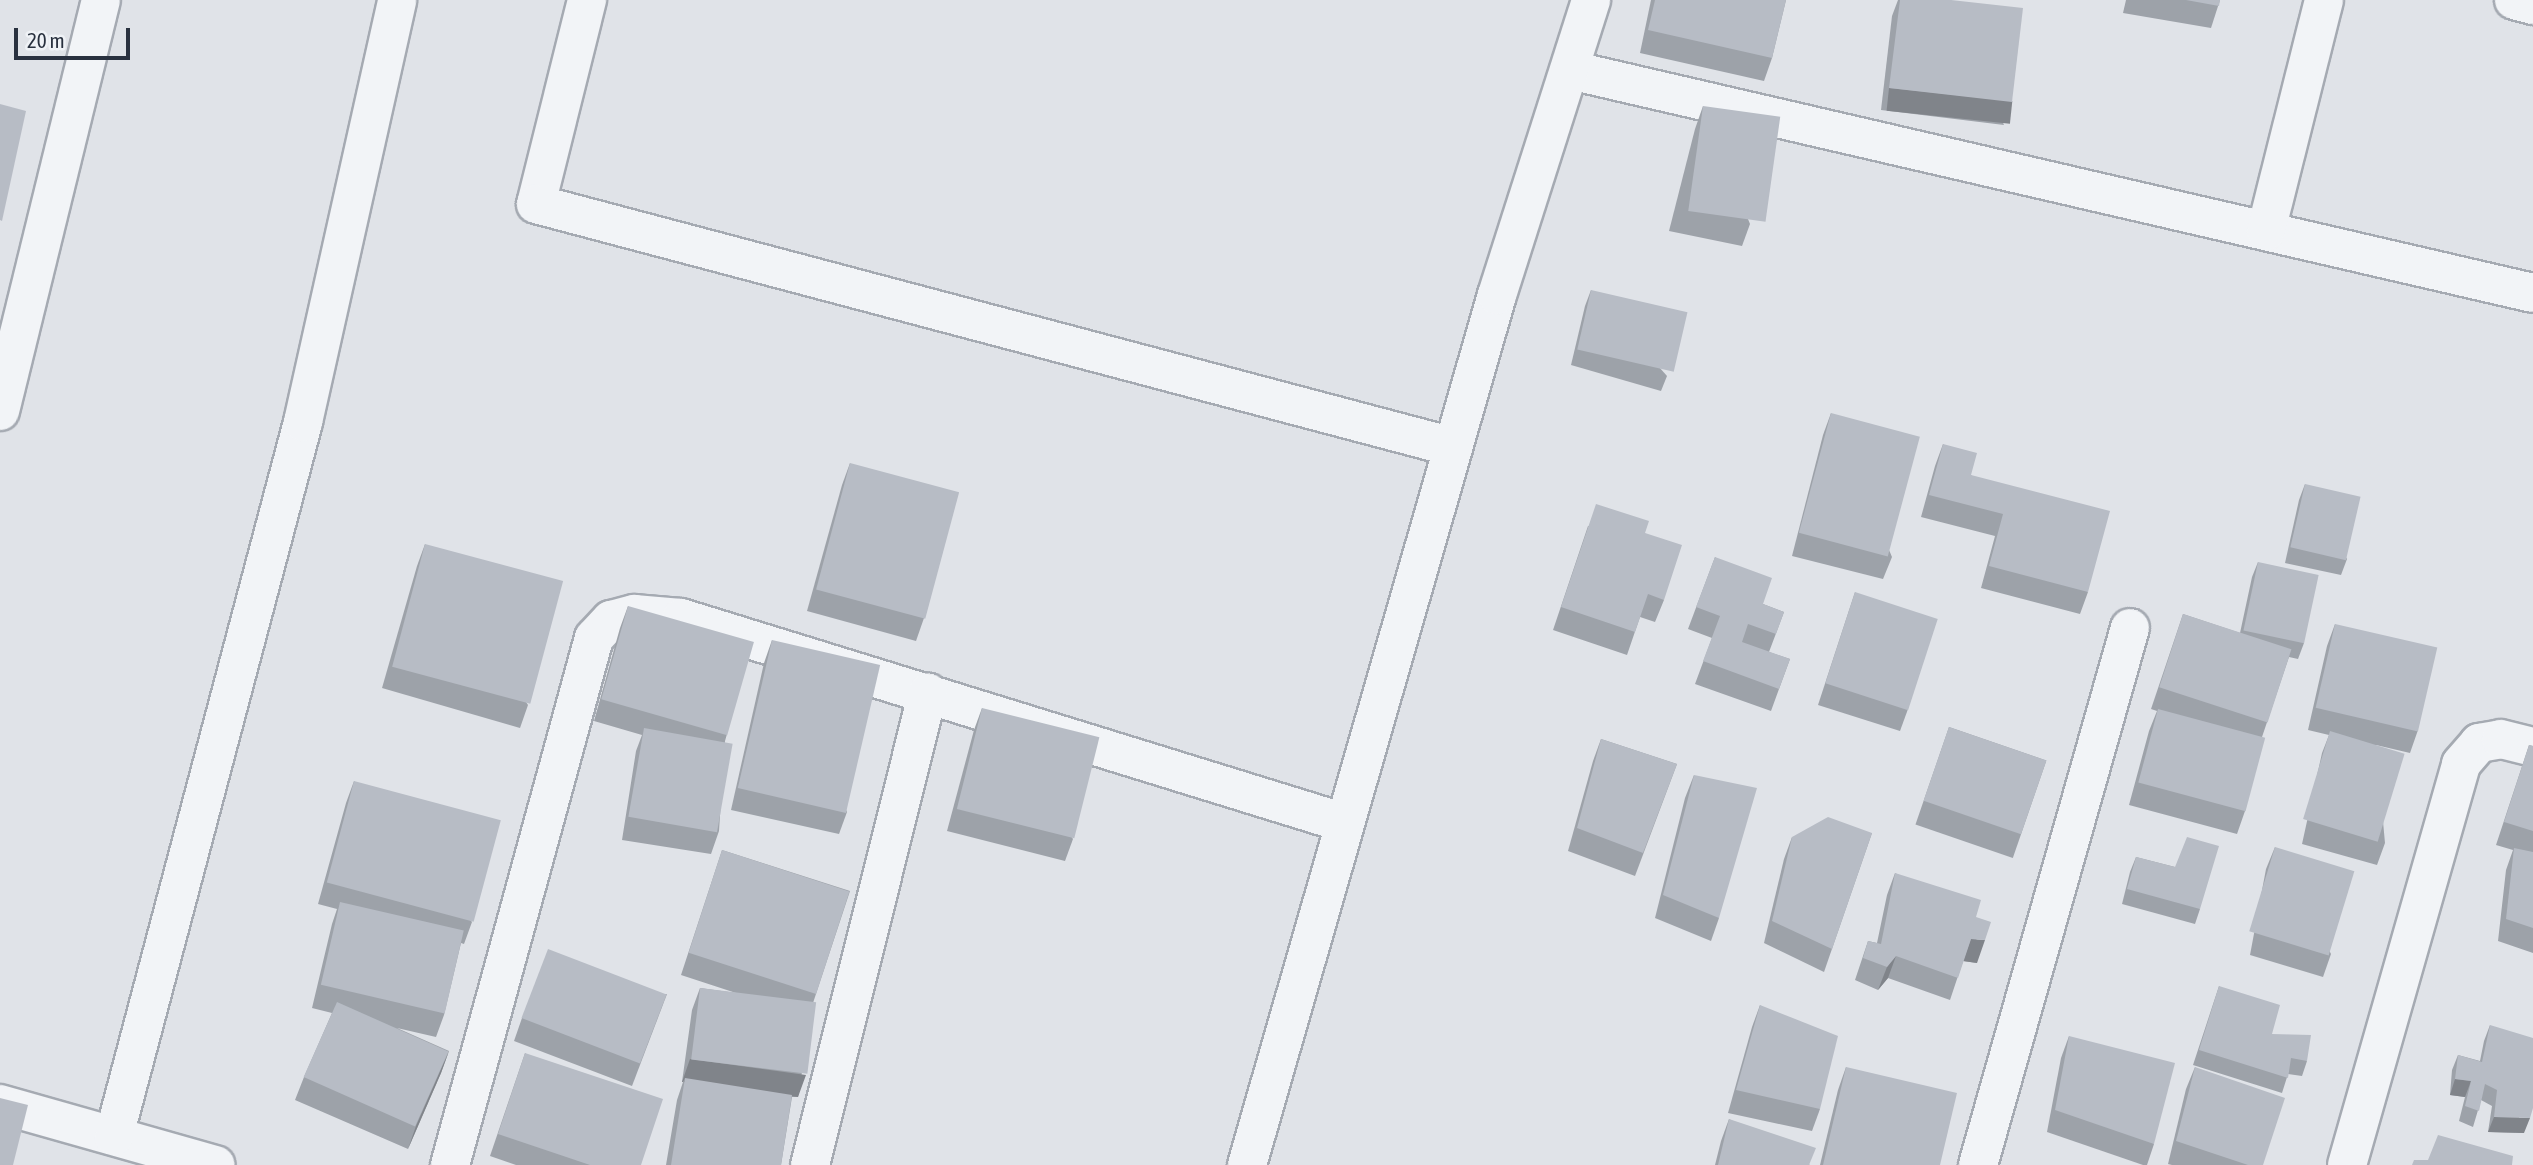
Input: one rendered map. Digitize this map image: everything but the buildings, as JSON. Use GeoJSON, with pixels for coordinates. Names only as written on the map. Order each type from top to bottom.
{"type":"FeatureCollection","features":[{"type":"Feature","properties":{"kind":"street"},"geometry":{"type":"LineString","coordinates":[[0,411],[101,0]]}},
{"type":"Feature","properties":{"kind":"street"},"geometry":{"type":"LineString","coordinates":[[114,1136],[303,422],[397,0]]}},
{"type":"Feature","properties":{"kind":"street"},"geometry":{"type":"LineString","coordinates":[[587,0],[536,204],[1453,447]]}},
{"type":"Feature","properties":{"kind":"street"},"geometry":{"type":"LineString","coordinates":[[1247,1165],[1453,447],[1591,0]]}},
{"type":"Feature","properties":{"kind":"street"},"geometry":{"type":"LineString","coordinates":[[2266,231],[2324,0]]}},
{"type":"Feature","properties":{"kind":"street"},"geometry":{"type":"LineString","coordinates":[[2514,0],[2533,5]]}},
{"type":"Feature","properties":{"kind":"street"},"geometry":{"type":"LineString","coordinates":[[1570,70],[2533,293]]}},
{"type":"Feature","properties":{"kind":"street"},"geometry":{"type":"LineString","coordinates":[[450,1165],[594,638],[611,620],[634,614],[681,618],[928,692],[1345,823]]}},
{"type":"Feature","properties":{"kind":"street"},"geometry":{"type":"LineString","coordinates":[[1978,1165],[2130,628]]}},
{"type":"Feature","properties":{"kind":"street"},"geometry":{"type":"LineString","coordinates":[[810,1165],[928,692]]}},
{"type":"Feature","properties":{"kind":"street"},"geometry":{"type":"LineString","coordinates":[[2347,1165],[2461,764],[2479,743],[2501,738],[2533,747]]}},
{"type":"Feature","properties":{"kind":"street"},"geometry":{"type":"LineString","coordinates":[[0,1104],[216,1165]]}}]}
